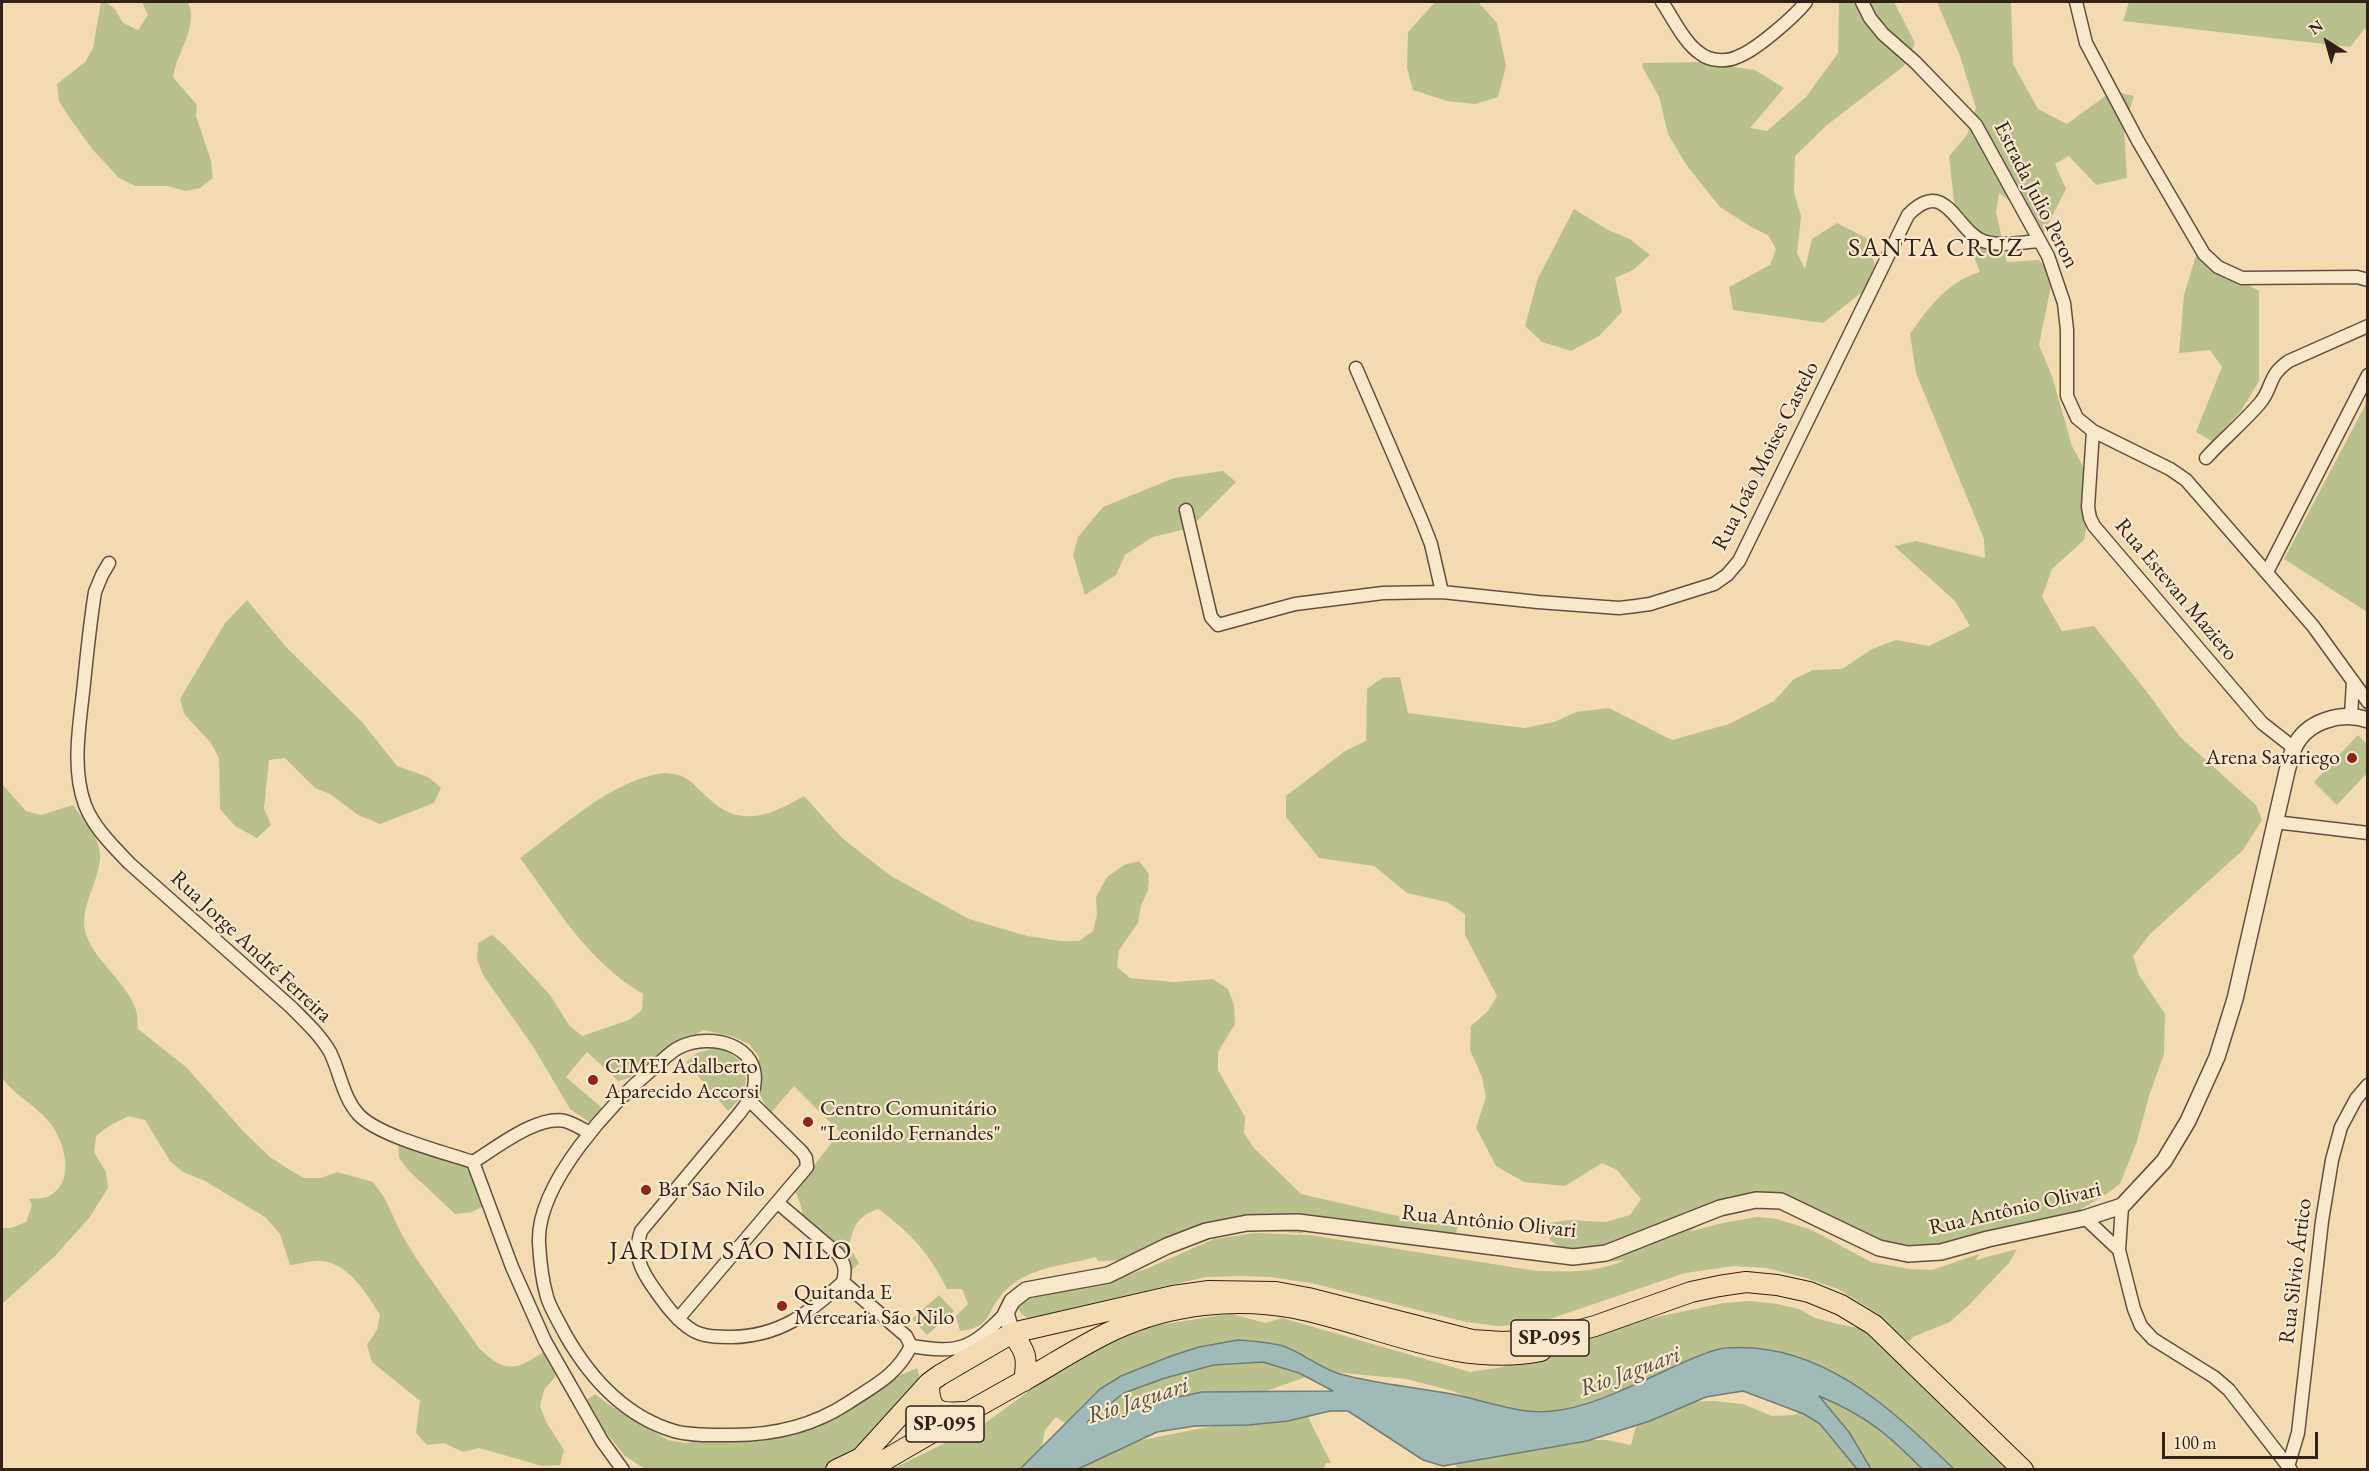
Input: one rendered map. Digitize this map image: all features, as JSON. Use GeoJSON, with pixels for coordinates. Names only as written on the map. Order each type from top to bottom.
{"type":"FeatureCollection","features":[{"type":"Feature","properties":{"kind":"main road","name":"SP-095"},"geometry":{"type":"LineString","coordinates":[[836,1470],[861,1458],[929,1383],[962,1361],[1012,1333],[1173,1296],[1209,1291],[1276,1292],[1472,1340],[1503,1342],[1547,1339],[1595,1326],[1691,1292],[1746,1282],[1777,1285],[1809,1292],[1841,1305],[1874,1325],[2023,1470]]}},
{"type":"Feature","properties":{"kind":"main road","name":"SP-095"},"geometry":{"type":"LineString","coordinates":[[868,1470],[965,1412],[1117,1329],[1152,1315],[1195,1307],[1238,1303],[1293,1308],[1463,1353],[1497,1356],[1565,1347],[1700,1302],[1733,1296],[1773,1296],[1811,1304],[1845,1319],[1870,1335],[2006,1470]]}},
{"type":"Feature","properties":{"kind":"main road"},"geometry":{"type":"LineString","coordinates":[[1012,1333],[1025,1351],[1027,1363],[1024,1381]]}},
{"type":"Feature","properties":{"kind":"main road"},"geometry":{"type":"LineString","coordinates":[[929,1383],[929,1396],[937,1410],[945,1414],[965,1412]]}},
{"type":"Feature","properties":{"kind":"street"},"geometry":{"type":"LineString","coordinates":[[1662,2],[1688,41],[1701,55],[1718,60],[1737,58],[1754,47],[1806,2]]}},
{"type":"Feature","properties":{"kind":"street","name":"Estrada Julio Peron"},"geometry":{"type":"LineString","coordinates":[[1862,2],[1870,18],[1883,34],[1915,62],[1976,125],[2040,241],[2056,275],[2064,303],[2067,330],[2067,396],[2077,418],[2093,431],[2170,469],[2186,480],[2313,626],[2360,686],[2367,702]]}},
{"type":"Feature","properties":{"kind":"street"},"geometry":{"type":"LineString","coordinates":[[2076,2],[2086,43],[2144,152],[2204,254],[2218,267],[2242,278],[2357,277],[2367,280]]}},
{"type":"Feature","properties":{"kind":"street","name":"Rua João Moises Castelo"},"geometry":{"type":"LineString","coordinates":[[1186,510],[1214,622],[1223,625],[1281,607],[1361,595],[1442,592],[1619,608],[1650,604],[1714,584],[1727,575],[1739,561],[1903,226],[1913,210],[1929,201],[1940,202],[1953,211],[1973,235],[1982,240],[1992,243],[2040,241]]}},
{"type":"Feature","properties":{"kind":"street"},"geometry":{"type":"LineString","coordinates":[[2206,458],[2262,401],[2278,368],[2367,326]]}},
{"type":"Feature","properties":{"kind":"street"},"geometry":{"type":"LineString","coordinates":[[1356,368],[1431,544],[1442,592]]}},
{"type":"Feature","properties":{"kind":"street"},"geometry":{"type":"LineString","coordinates":[[2267,572],[2367,375]]}},
{"type":"Feature","properties":{"kind":"street","name":"Rua Estevan Maziero"},"geometry":{"type":"LineString","coordinates":[[2093,431],[2088,507],[2094,526],[2262,723],[2294,748]]}},
{"type":"Feature","properties":{"kind":"street","name":"Rua Jorge André Ferreira"},"geometry":{"type":"LineString","coordinates":[[109,563],[95,592],[78,734],[77,763],[80,788],[86,807],[97,826],[129,863],[291,1007],[313,1030],[330,1054],[351,1105],[358,1115],[382,1131],[473,1162]]}},
{"type":"Feature","properties":{"kind":"street"},"geometry":{"type":"LineString","coordinates":[[2351,716],[2360,686]]}},
{"type":"Feature","properties":{"kind":"street","name":"Rua Antônio Olivari"},"geometry":{"type":"LineString","coordinates":[[1006,1313],[1012,1301],[1026,1290],[1108,1275],[1167,1246],[1206,1231],[1247,1223],[1298,1222],[1573,1257],[1606,1253],[1720,1208],[1756,1200],[1781,1201],[1879,1248],[1908,1254],[1941,1252],[1988,1239],[2085,1218],[2122,1206],[2164,1161],[2188,1121],[2217,1057],[2235,999],[2294,748],[2301,738],[2316,725],[2334,717],[2351,716],[2367,720]]}},
{"type":"Feature","properties":{"kind":"street"},"geometry":{"type":"LineString","coordinates":[[2275,822],[2367,833]]}},
{"type":"Feature","properties":{"kind":"street"},"geometry":{"type":"LineString","coordinates":[[778,1203],[838,1254],[846,1271],[843,1282],[789,1325],[759,1335],[720,1337],[692,1330],[664,1304],[644,1273],[636,1245],[649,1219],[749,1100],[754,1088],[755,1076],[742,1051],[727,1042],[713,1040],[690,1043],[679,1047],[617,1102],[590,1133],[552,1188],[543,1212],[539,1240],[542,1275],[548,1299],[580,1357],[600,1384],[617,1401],[643,1418],[675,1431],[707,1435],[759,1435],[786,1431],[839,1409],[892,1374],[903,1361],[910,1346],[906,1336],[843,1282]]}},
{"type":"Feature","properties":{"kind":"street","name":"Rua Silvio Ártico"},"geometry":{"type":"LineString","coordinates":[[2289,1468],[2298,1433],[2322,1221],[2332,1160],[2342,1127],[2356,1099],[2367,1085]]}},
{"type":"Feature","properties":{"kind":"street"},"geometry":{"type":"LineString","coordinates":[[678,1319],[807,1167],[807,1158],[802,1152],[749,1100]]}},
{"type":"Feature","properties":{"kind":"street"},"geometry":{"type":"LineString","coordinates":[[590,1133],[566,1121],[550,1120],[536,1125],[473,1162],[512,1267],[545,1341],[610,1455],[622,1470]]}},
{"type":"Feature","properties":{"kind":"street"},"geometry":{"type":"LineString","coordinates":[[2122,1206],[2119,1250],[2134,1309],[2141,1326],[2153,1339],[2214,1377],[2229,1390],[2289,1468]]}},
{"type":"Feature","properties":{"kind":"street"},"geometry":{"type":"LineString","coordinates":[[2085,1218],[2119,1250]]}},
{"type":"Feature","properties":{"kind":"street"},"geometry":{"type":"LineString","coordinates":[[910,1346],[954,1350],[988,1332],[1006,1313],[1012,1333]]}},
{"type":"Feature","properties":{"kind":"street"},"geometry":{"type":"LineString","coordinates":[[567,1380],[580,1357]]}},
{"type":"Feature","properties":{"kind":"street"},"geometry":{"type":"LineString","coordinates":[[609,1470],[610,1455]]}},
{"type":"Feature","properties":{"kind":"green space"},"geometry":{"type":"Polygon","coordinates":[[[101,2],[106,2],[115,9],[123,23],[138,30],[148,15],[142,2],[188,2],[191,21],[173,77],[197,105],[196,116],[211,161],[213,178],[200,188],[185,191],[168,186],[135,186],[119,178],[93,150],[59,101],[57,84],[85,62],[93,48],[101,2]]]}},
{"type":"Feature","properties":{"kind":"green space"},"geometry":{"type":"Polygon","coordinates":[[[1435,2],[1478,2],[1497,23],[1506,66],[1498,97],[1475,104],[1447,101],[1413,90],[1407,68],[1408,32],[1435,2]]]}},
{"type":"Feature","properties":{"kind":"green space"},"geometry":{"type":"Polygon","coordinates":[[[1839,2],[1894,2],[1915,43],[1904,66],[1827,125],[1795,156],[1794,193],[1801,216],[1797,253],[1805,269],[1812,239],[1837,223],[1870,240],[1875,268],[1865,290],[1823,323],[1733,310],[1729,287],[1770,265],[1776,249],[1768,235],[1720,207],[1687,166],[1668,134],[1659,97],[1642,66],[1643,63],[1700,62],[1755,70],[1784,88],[1750,128],[1767,131],[1806,97],[1838,53],[1839,2]]]}},
{"type":"Feature","properties":{"kind":"green space"},"geometry":{"type":"Polygon","coordinates":[[[1937,2],[2011,2],[2013,64],[2038,109],[2067,124],[2112,91],[2134,96],[2124,128],[2127,178],[2096,185],[2069,156],[2055,164],[2066,189],[2043,234],[2016,205],[1999,193],[1996,212],[2007,262],[2039,260],[2053,276],[2039,345],[2052,376],[2072,446],[2086,472],[2092,498],[2084,540],[2052,569],[2042,597],[2062,631],[2094,626],[2180,737],[2256,805],[2262,820],[2243,850],[2150,934],[2133,956],[2139,975],[2165,1014],[2164,1054],[2149,1096],[2137,1141],[2120,1184],[2105,1195],[2069,1216],[1943,1250],[1891,1252],[1789,1208],[1741,1205],[1706,1221],[1689,1232],[1757,1217],[1777,1219],[1812,1230],[1871,1262],[1909,1269],[1932,1270],[1979,1254],[1976,1260],[2017,1249],[2009,1263],[1950,1322],[1913,1337],[1909,1342],[1907,1340],[1893,1350],[2017,1469],[1458,1469],[1451,1457],[1589,1440],[1607,1440],[1631,1445],[1639,1416],[1679,1402],[1715,1401],[1743,1404],[1772,1416],[1794,1415],[1809,1407],[1821,1396],[1719,1350],[1692,1359],[1652,1386],[1559,1413],[1508,1410],[1469,1399],[1453,1391],[1406,1379],[1323,1371],[1241,1400],[1139,1403],[1105,1420],[1071,1427],[1056,1417],[1045,1430],[1042,1446],[1023,1469],[890,1470],[984,1424],[1108,1333],[1216,1316],[1232,1314],[1265,1323],[1282,1318],[1470,1372],[1503,1367],[1629,1323],[1723,1303],[1750,1301],[1777,1304],[1799,1309],[1815,1318],[1868,1330],[1878,1314],[1838,1289],[1767,1268],[1734,1266],[1685,1273],[1535,1324],[1498,1326],[1466,1322],[1311,1283],[1270,1277],[1206,1277],[1027,1318],[1020,1312],[1018,1304],[1019,1297],[1104,1282],[1146,1269],[1214,1239],[1254,1233],[1309,1235],[1537,1271],[1593,1269],[1625,1260],[1583,1264],[1550,1240],[1544,1224],[1567,1220],[1606,1222],[1630,1215],[1641,1199],[1617,1170],[1602,1163],[1565,1186],[1524,1182],[1496,1166],[1476,1128],[1486,1097],[1482,1077],[1470,1050],[1471,1026],[1488,1011],[1497,996],[1465,935],[1465,914],[1447,902],[1407,893],[1374,866],[1319,858],[1286,817],[1286,796],[1345,751],[1366,741],[1367,689],[1382,678],[1400,677],[1408,713],[1524,728],[1554,722],[1576,712],[1609,708],[1672,740],[1729,724],[1774,701],[1794,679],[1813,670],[1842,669],[1872,649],[1896,640],[1929,646],[1970,626],[1955,601],[1894,546],[1916,541],[1985,558],[1984,539],[1916,373],[1910,334],[1932,305],[1949,288],[1980,272],[1960,223],[1954,201],[1949,156],[1967,135],[1976,108],[1960,56],[1937,2]]]}},
{"type":"Feature","properties":{"kind":"green space"},"geometry":{"type":"Polygon","coordinates":[[[2129,2],[2367,2],[2367,26],[2350,47],[2123,21],[2129,2]]]}},
{"type":"Feature","properties":{"kind":"green space"},"geometry":{"type":"Polygon","coordinates":[[[1574,209],[1608,230],[1630,239],[1650,255],[1633,270],[1615,278],[1622,312],[1599,336],[1571,351],[1542,342],[1525,326],[1538,278],[1574,209]]]}},
{"type":"Feature","properties":{"kind":"green space"},"geometry":{"type":"Polygon","coordinates":[[[2197,252],[2203,260],[2259,291],[2259,381],[2241,411],[2212,441],[2196,432],[2222,367],[2210,350],[2179,353],[2184,295],[2197,252]]]}},
{"type":"Feature","properties":{"kind":"green space"},"geometry":{"type":"Polygon","coordinates":[[[2367,402],[2368,612],[2284,559],[2367,402]]]}},
{"type":"Feature","properties":{"kind":"green space"},"geometry":{"type":"Polygon","coordinates":[[[1223,471],[1236,482],[1190,528],[1153,537],[1125,555],[1116,575],[1085,595],[1073,555],[1078,537],[1103,507],[1174,478],[1223,471]]]}},
{"type":"Feature","properties":{"kind":"green space"},"geometry":{"type":"Polygon","coordinates":[[[247,600],[286,647],[362,722],[397,766],[428,777],[441,788],[434,803],[380,824],[358,815],[330,794],[315,788],[285,758],[269,760],[264,809],[271,825],[257,838],[235,826],[220,809],[219,758],[211,743],[184,714],[180,699],[225,623],[247,600]]]}},
{"type":"Feature","properties":{"kind":"green space","name":"Arena Savariego"},"geometry":{"type":"Polygon","coordinates":[[[2358,735],[2367,744],[2367,773],[2337,805],[2314,782],[2358,735]]]}},
{"type":"Feature","properties":{"kind":"green space"},"geometry":{"type":"Polygon","coordinates":[[[664,773],[683,777],[719,807],[743,816],[767,814],[804,796],[842,838],[891,876],[969,919],[1027,936],[1079,941],[1093,931],[1097,915],[1096,897],[1107,877],[1124,865],[1139,861],[1149,874],[1148,890],[1141,906],[1138,923],[1119,950],[1117,967],[1130,978],[1174,982],[1213,979],[1228,989],[1234,1005],[1235,1024],[1218,1052],[1218,1070],[1245,1117],[1244,1133],[1253,1147],[1301,1194],[1424,1222],[1458,1225],[1454,1241],[1319,1229],[1301,1233],[1232,1229],[1131,1260],[1098,1261],[1096,1257],[1025,1276],[1005,1291],[984,1322],[971,1329],[960,1331],[956,1316],[968,1304],[962,1289],[947,1289],[934,1265],[918,1244],[878,1209],[865,1215],[855,1227],[849,1246],[859,1263],[847,1275],[804,1221],[795,1190],[840,1132],[794,1086],[770,1114],[758,1091],[759,1057],[749,1044],[734,1037],[703,1030],[651,1066],[618,1081],[587,1052],[566,1077],[602,1108],[589,1122],[570,1109],[534,1048],[483,975],[477,959],[478,943],[492,935],[550,995],[569,1025],[582,1036],[629,1020],[642,1010],[643,994],[605,966],[589,949],[520,858],[588,806],[626,785],[645,777],[664,773]]]}},
{"type":"Feature","properties":{"kind":"green space"},"geometry":{"type":"Polygon","coordinates":[[[2,784],[26,811],[41,815],[73,805],[95,836],[100,858],[87,903],[84,926],[92,947],[132,1000],[137,1012],[138,1029],[186,1067],[244,1132],[270,1157],[304,1178],[321,1178],[337,1172],[373,1182],[384,1197],[416,1258],[479,1348],[489,1357],[505,1366],[521,1365],[549,1348],[558,1361],[555,1377],[544,1390],[540,1406],[546,1422],[564,1450],[560,1465],[542,1466],[479,1448],[463,1452],[444,1443],[427,1445],[416,1433],[420,1401],[372,1362],[367,1345],[377,1330],[380,1315],[357,1282],[341,1268],[323,1261],[290,1265],[280,1234],[265,1217],[205,1181],[183,1172],[170,1161],[145,1120],[129,1116],[109,1126],[96,1136],[94,1152],[106,1172],[108,1188],[90,1217],[55,1256],[2,1304],[2,1228],[11,1228],[26,1222],[32,1205],[29,1199],[45,1198],[56,1191],[62,1183],[65,1162],[64,1151],[50,1123],[2,1078],[2,784]]]}},
{"type":"Feature","properties":{"kind":"green space"},"geometry":{"type":"Polygon","coordinates":[[[715,1048],[736,1058],[746,1074],[743,1093],[728,1111],[686,1062],[697,1053],[715,1048]]]}},
{"type":"Feature","properties":{"kind":"green space"},"geometry":{"type":"Polygon","coordinates":[[[398,1141],[461,1161],[473,1172],[486,1205],[472,1212],[455,1214],[409,1171],[399,1158],[398,1141]]]}},
{"type":"Feature","properties":{"kind":"green space"},"geometry":{"type":"Polygon","coordinates":[[[939,1295],[954,1311],[927,1335],[912,1319],[939,1295]]]}},
{"type":"Feature","properties":{"kind":"green space"},"geometry":{"type":"Polygon","coordinates":[[[917,1368],[922,1385],[856,1456],[825,1469],[645,1469],[625,1456],[582,1403],[595,1394],[668,1440],[685,1443],[773,1433],[872,1393],[898,1376],[917,1368]]]}},
{"type":"Feature","properties":{"kind":"green space"},"geometry":{"type":"Polygon","coordinates":[[[1308,1409],[1308,1417],[1331,1463],[1326,1463],[1323,1470],[1080,1470],[1106,1450],[1122,1444],[1308,1409]]]}},
{"type":"Feature","properties":{"kind":"water"},"geometry":{"type":"Polygon","coordinates":[[[1238,1340],[1283,1346],[1340,1374],[1452,1394],[1518,1410],[1542,1412],[1573,1408],[1603,1398],[1717,1349],[1759,1348],[1792,1355],[1822,1367],[1851,1383],[1905,1423],[1954,1469],[1922,1469],[1863,1418],[1819,1396],[1849,1432],[1871,1469],[1857,1469],[1820,1424],[1804,1414],[1743,1391],[1706,1397],[1650,1421],[1587,1441],[1443,1466],[1423,1460],[1348,1411],[1330,1411],[1288,1421],[1249,1425],[1195,1426],[1157,1432],[1078,1469],[1020,1469],[1100,1389],[1121,1376],[1199,1347],[1238,1340]],[[1263,1362],[1214,1365],[1165,1378],[1124,1393],[1087,1422],[1102,1421],[1155,1402],[1202,1392],[1333,1391],[1299,1373],[1263,1362]]]}},
{"type":"Feature","properties":{"kind":"place","name":"Arena Savariego"},"geometry":{"type":"Point","coordinates":[2352,758]}},
{"type":"Feature","properties":{"kind":"place","name":"CIMEI Adalberto Aparecido Accorsi"},"geometry":{"type":"Point","coordinates":[593,1080]}},
{"type":"Feature","properties":{"kind":"place","name":"Centro Comunitário \"Leonildo Fernandes\""},"geometry":{"type":"Point","coordinates":[808,1122]}},
{"type":"Feature","properties":{"kind":"place","name":"Bar São Nilo"},"geometry":{"type":"Point","coordinates":[646,1190]}},
{"type":"Feature","properties":{"kind":"place","name":"Quitanda E Mercearia São Nilo"},"geometry":{"type":"Point","coordinates":[782,1306]}},
{"type":"Feature","properties":{"kind":"district","name":"SANTA CRUZ"},"geometry":{"type":"Point","coordinates":[1936,249]}},
{"type":"Feature","properties":{"kind":"district","name":"JARDIM SÃO NILO"},"geometry":{"type":"Point","coordinates":[731,1252]}},
{"type":"Feature","properties":{"kind":"water label","name":"Rio Jaguari"},"geometry":{"type":"Point","coordinates":[1630,1372]}},
{"type":"Feature","properties":{"kind":"water label","name":"Rio Jaguari"},"geometry":{"type":"Point","coordinates":[1138,1401]}}]}
